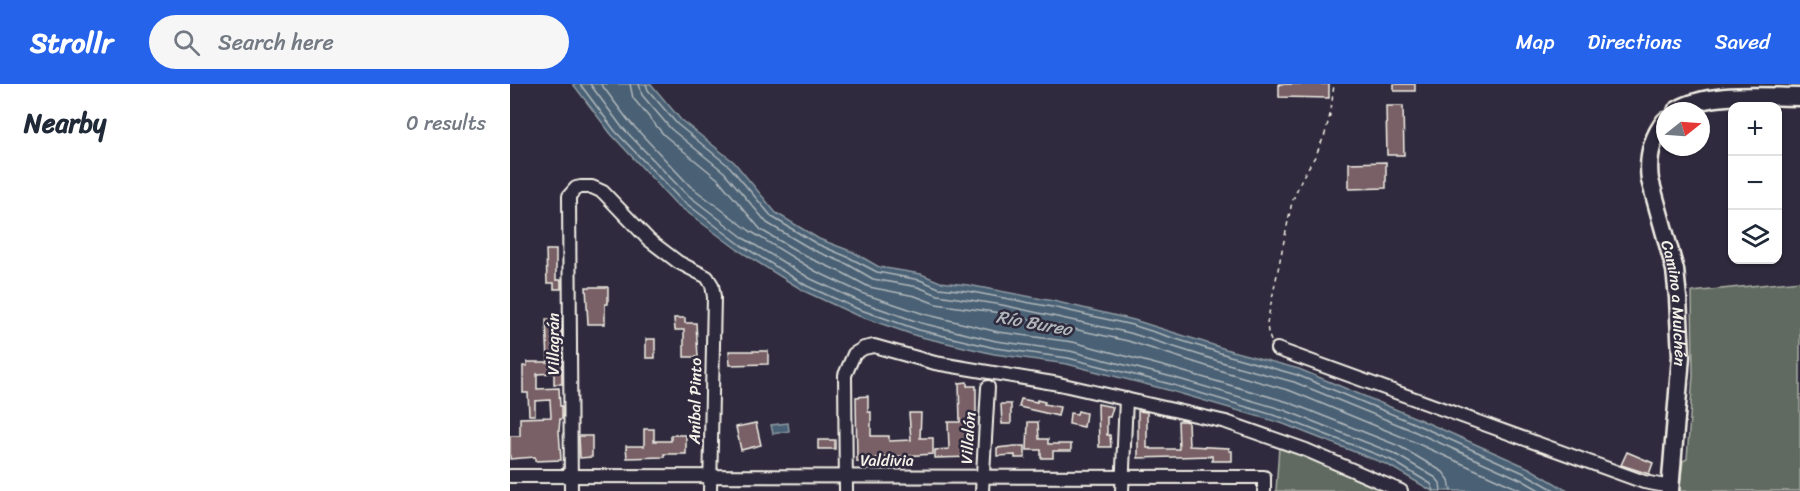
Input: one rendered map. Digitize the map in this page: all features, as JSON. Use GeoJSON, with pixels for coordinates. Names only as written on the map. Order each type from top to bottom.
{"type":"FeatureCollection","features":[{"type":"Feature","properties":{"kind":"main road"},"geometry":{"type":"LineString","coordinates":[[1693,102],[1714,98],[1800,98]]}},
{"type":"Feature","properties":{"kind":"main road","name":"Camino a Mulchén"},"geometry":{"type":"LineString","coordinates":[[1656,136],[1649,165],[1650,180],[1675,270],[1681,356],[1671,489]]}},
{"type":"Feature","properties":{"kind":"street","name":"Aníbal Pinto"},"geometry":{"type":"LineString","coordinates":[[568,196],[581,187],[592,187],[603,192],[649,240],[678,262],[710,280],[714,289],[710,491]]}},
{"type":"Feature","properties":{"kind":"street","name":"Villagrán"},"geometry":{"type":"LineString","coordinates":[[568,196],[571,491]]}},
{"type":"Feature","properties":{"kind":"street"},"geometry":{"type":"LineString","coordinates":[[846,491],[845,375],[854,354],[864,348],[874,346],[935,363],[1050,382],[1226,422],[1306,450],[1401,491]]}},
{"type":"Feature","properties":{"kind":"street"},"geometry":{"type":"LineString","coordinates":[[1277,350],[1633,478],[1671,489]]}},
{"type":"Feature","properties":{"kind":"street","name":"Villalón"},"geometry":{"type":"LineString","coordinates":[[982,491],[988,387]]}},
{"type":"Feature","properties":{"kind":"street"},"geometry":{"type":"LineString","coordinates":[[1122,491],[1126,399]]}},
{"type":"Feature","properties":{"kind":"street","name":"Valdivia"},"geometry":{"type":"LineString","coordinates":[[510,476],[1264,477],[1264,491]]}},
{"type":"Feature","properties":{"kind":"path"},"geometry":{"type":"LineString","coordinates":[[1277,350],[1270,339],[1267,323],[1288,214],[1299,184],[1325,135],[1334,84]]}},
{"type":"Feature","properties":{"kind":"green space"},"geometry":{"type":"Polygon","coordinates":[[[1800,281],[1800,491],[1679,491],[1683,461],[1687,459],[1693,375],[1692,292],[1800,281]]]}},
{"type":"Feature","properties":{"kind":"green space"},"geometry":{"type":"Polygon","coordinates":[[[1279,447],[1308,456],[1384,491],[1276,491],[1279,447]]]}},
{"type":"Feature","properties":{"kind":"water","name":"Río Bureo"},"geometry":{"type":"Polygon","coordinates":[[[573,84],[651,84],[681,120],[734,162],[776,213],[819,239],[853,252],[879,267],[921,274],[940,282],[1053,301],[1134,320],[1232,351],[1299,369],[1529,468],[1568,491],[1432,491],[1388,465],[1281,423],[1067,364],[994,354],[917,336],[856,315],[804,291],[738,250],[675,203],[611,134],[573,84]]]}},
{"type":"Feature","properties":{"kind":"water"},"geometry":{"type":"Polygon","coordinates":[[[788,423],[789,431],[773,434],[771,425],[788,423]]]}},
{"type":"Feature","properties":{"kind":"building"},"geometry":{"type":"Polygon","coordinates":[[[1279,84],[1329,84],[1329,98],[1279,97],[1279,84]]]}},
{"type":"Feature","properties":{"kind":"building"},"geometry":{"type":"Polygon","coordinates":[[[1394,84],[1415,84],[1415,91],[1394,91],[1394,84]]]}},
{"type":"Feature","properties":{"kind":"building"},"geometry":{"type":"Polygon","coordinates":[[[1386,106],[1403,106],[1404,155],[1387,155],[1386,106]]]}},
{"type":"Feature","properties":{"kind":"building"},"geometry":{"type":"Polygon","coordinates":[[[1386,162],[1386,188],[1349,189],[1349,163],[1386,162]]]}},
{"type":"Feature","properties":{"kind":"building"},"geometry":{"type":"Polygon","coordinates":[[[546,250],[556,250],[556,280],[561,280],[561,289],[554,289],[554,283],[547,283],[546,250]]]}},
{"type":"Feature","properties":{"kind":"building"},"geometry":{"type":"Polygon","coordinates":[[[586,287],[608,287],[605,324],[588,324],[586,287]]]}},
{"type":"Feature","properties":{"kind":"building"},"geometry":{"type":"Polygon","coordinates":[[[674,318],[685,318],[685,323],[696,323],[698,357],[684,357],[684,330],[675,330],[674,318]]]}},
{"type":"Feature","properties":{"kind":"building"},"geometry":{"type":"Polygon","coordinates":[[[546,319],[561,319],[562,384],[554,384],[554,373],[537,374],[537,389],[559,388],[560,406],[562,406],[559,431],[561,460],[535,461],[535,457],[510,459],[510,436],[520,436],[520,418],[551,417],[550,400],[535,401],[535,415],[529,415],[528,393],[523,393],[523,366],[527,366],[527,362],[548,362],[546,319]]]}},
{"type":"Feature","properties":{"kind":"building"},"geometry":{"type":"Polygon","coordinates":[[[646,339],[655,339],[655,358],[646,358],[646,339]]]}},
{"type":"Feature","properties":{"kind":"building"},"geometry":{"type":"Polygon","coordinates":[[[729,351],[768,351],[768,364],[730,365],[729,351]]]}},
{"type":"Feature","properties":{"kind":"building"},"geometry":{"type":"Polygon","coordinates":[[[967,382],[967,386],[976,386],[976,422],[970,422],[971,457],[935,458],[935,450],[949,449],[948,422],[960,422],[959,383],[967,382]]]}},
{"type":"Feature","properties":{"kind":"building"},"geometry":{"type":"Polygon","coordinates":[[[868,396],[871,436],[889,436],[889,441],[911,440],[909,413],[921,413],[920,438],[933,438],[933,454],[876,458],[876,461],[857,462],[856,397],[868,396]]]}},
{"type":"Feature","properties":{"kind":"building"},"geometry":{"type":"Polygon","coordinates":[[[1021,399],[1037,402],[1037,400],[1060,407],[1058,416],[1019,407],[1021,399]]]}},
{"type":"Feature","properties":{"kind":"building"},"geometry":{"type":"Polygon","coordinates":[[[1001,404],[1011,404],[1011,424],[1002,424],[1001,404]]]}},
{"type":"Feature","properties":{"kind":"building"},"geometry":{"type":"Polygon","coordinates":[[[1098,404],[1113,407],[1110,417],[1107,417],[1107,435],[1110,435],[1111,447],[1099,447],[1098,404]]]}},
{"type":"Feature","properties":{"kind":"building"},"geometry":{"type":"Polygon","coordinates":[[[1078,411],[1086,413],[1084,427],[1069,424],[1070,413],[1077,414],[1078,411]]]}},
{"type":"Feature","properties":{"kind":"building"},"geometry":{"type":"Polygon","coordinates":[[[1138,411],[1147,412],[1147,448],[1179,449],[1178,421],[1184,421],[1188,422],[1189,446],[1229,448],[1229,451],[1232,451],[1232,461],[1212,461],[1212,456],[1138,458],[1138,411]]]}},
{"type":"Feature","properties":{"kind":"building"},"geometry":{"type":"Polygon","coordinates":[[[1028,422],[1038,422],[1039,439],[1048,439],[1048,444],[1071,444],[1071,451],[1053,451],[1053,458],[1041,458],[1041,450],[1027,450],[1028,422]]]}},
{"type":"Feature","properties":{"kind":"building"},"geometry":{"type":"Polygon","coordinates":[[[756,423],[761,445],[741,450],[736,427],[756,423]]]}},
{"type":"Feature","properties":{"kind":"building"},"geometry":{"type":"Polygon","coordinates":[[[644,429],[654,429],[654,441],[671,441],[671,435],[686,435],[686,454],[627,458],[626,446],[644,446],[644,429]]]}},
{"type":"Feature","properties":{"kind":"building"},"geometry":{"type":"Polygon","coordinates":[[[579,436],[592,436],[592,457],[580,458],[579,436]]]}},
{"type":"Feature","properties":{"kind":"building"},"geometry":{"type":"Polygon","coordinates":[[[818,440],[835,440],[835,449],[818,449],[818,440]]]}},
{"type":"Feature","properties":{"kind":"building"},"geometry":{"type":"Polygon","coordinates":[[[1025,446],[1025,458],[1015,458],[1015,455],[997,456],[997,448],[1025,446]]]}},
{"type":"Feature","properties":{"kind":"building"},"geometry":{"type":"Polygon","coordinates":[[[1627,452],[1653,463],[1649,474],[1621,465],[1627,452]]]}}]}
